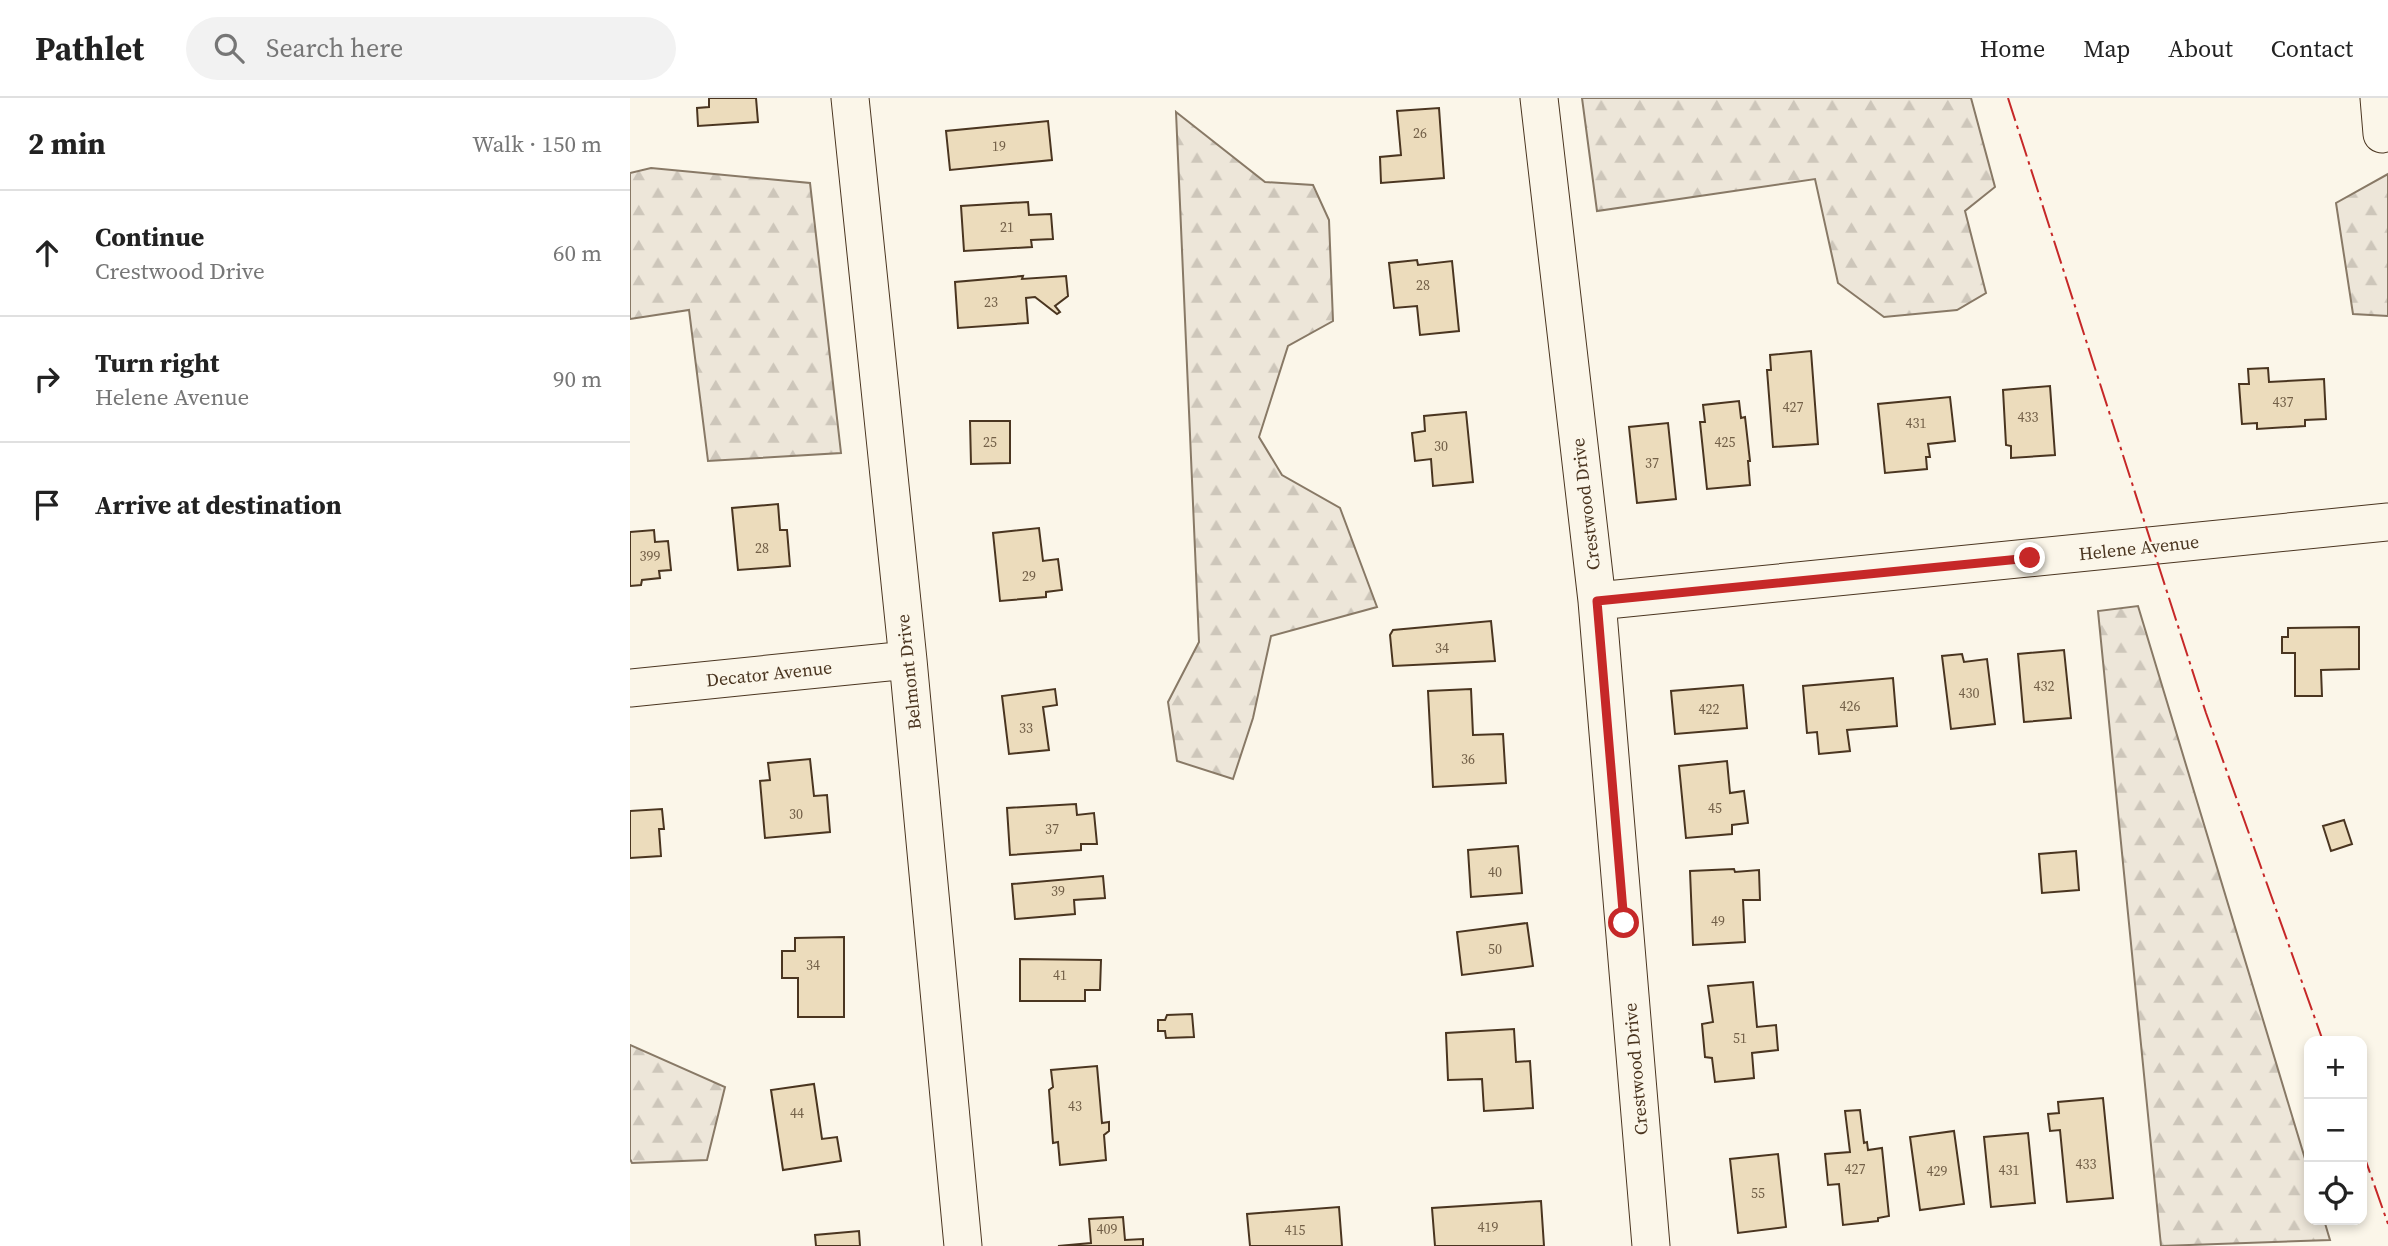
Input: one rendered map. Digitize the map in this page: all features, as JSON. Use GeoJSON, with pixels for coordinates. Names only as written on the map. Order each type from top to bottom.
{"type":"FeatureCollection","features":[{"type":"Feature","properties":{"kind":"street","name":"Belmont Drive"},"geometry":{"type":"LineString","coordinates":[[850,98],[908,660],[962,1246]]}},
{"type":"Feature","properties":{"kind":"street","name":"Crestwood Drive"},"geometry":{"type":"LineString","coordinates":[[1539,98],[1597,601],[1651,1246]]}},
{"type":"Feature","properties":{"kind":"street"},"geometry":{"type":"LineString","coordinates":[[2379,98],[2382,134]]}},
{"type":"Feature","properties":{"kind":"street","name":"Helene Avenue"},"geometry":{"type":"LineString","coordinates":[[1597,601],[2388,522]]}},
{"type":"Feature","properties":{"kind":"street","name":"Decator Avenue"},"geometry":{"type":"LineString","coordinates":[[630,688],[908,660]]}},
{"type":"Feature","properties":{"kind":"green space"},"geometry":{"type":"Polygon","coordinates":[[[1582,98],[1971,98],[1995,187],[1965,211],[1986,293],[1957,310],[1884,317],[1838,283],[1815,179],[1597,211],[1582,98]]]}},
{"type":"Feature","properties":{"kind":"green space"},"geometry":{"type":"Polygon","coordinates":[[[1176,112],[1265,182],[1313,185],[1329,220],[1333,321],[1288,346],[1259,437],[1282,475],[1340,508],[1377,607],[1271,636],[1253,718],[1233,779],[1177,761],[1168,702],[1199,642],[1176,112]]]}},
{"type":"Feature","properties":{"kind":"green space"},"geometry":{"type":"Polygon","coordinates":[[[651,168],[810,183],[841,453],[708,461],[689,310],[630,319],[630,173],[651,168]]]}},
{"type":"Feature","properties":{"kind":"green space"},"geometry":{"type":"Polygon","coordinates":[[[2388,174],[2388,316],[2353,314],[2336,203],[2388,174]]]}},
{"type":"Feature","properties":{"kind":"green space"},"geometry":{"type":"Polygon","coordinates":[[[2138,606],[2304,1155],[2304,1225],[2326,1225],[2330,1240],[2161,1246],[2098,611],[2138,606]]]}},
{"type":"Feature","properties":{"kind":"green space"},"geometry":{"type":"Polygon","coordinates":[[[630,1045],[725,1087],[707,1160],[632,1163],[630,1045]]]}},
{"type":"Feature","properties":{"kind":"building"},"geometry":{"type":"Polygon","coordinates":[[[709,98],[756,98],[758,122],[698,126],[697,108],[709,107],[709,98]]]}},
{"type":"Feature","properties":{"kind":"building"},"geometry":{"type":"Polygon","coordinates":[[[1439,108],[1444,178],[1381,183],[1380,157],[1401,155],[1397,111],[1439,108]]]}},
{"type":"Feature","properties":{"kind":"building"},"geometry":{"type":"Polygon","coordinates":[[[1048,121],[1052,160],[950,170],[946,131],[1048,121]]]}},
{"type":"Feature","properties":{"kind":"building"},"geometry":{"type":"Polygon","coordinates":[[[1028,202],[1029,215],[1051,214],[1053,239],[1031,240],[1032,247],[964,251],[961,206],[1028,202]]]}},
{"type":"Feature","properties":{"kind":"building"},"geometry":{"type":"Polygon","coordinates":[[[1417,260],[1418,265],[1452,261],[1459,331],[1420,335],[1417,306],[1394,308],[1389,263],[1417,260]]]}},
{"type":"Feature","properties":{"kind":"building"},"geometry":{"type":"Polygon","coordinates":[[[1023,276],[1022,279],[1066,276],[1068,296],[1055,306],[1060,312],[1057,314],[1035,297],[1026,298],[1028,323],[958,328],[955,282],[1023,276]]]}},
{"type":"Feature","properties":{"kind":"building"},"geometry":{"type":"Polygon","coordinates":[[[1811,351],[1818,444],[1773,447],[1767,370],[1771,370],[1770,355],[1811,351]]]}},
{"type":"Feature","properties":{"kind":"building"},"geometry":{"type":"Polygon","coordinates":[[[2268,368],[2269,382],[2324,379],[2326,419],[2305,420],[2305,426],[2257,429],[2257,423],[2242,424],[2239,384],[2249,384],[2248,369],[2268,368]]]}},
{"type":"Feature","properties":{"kind":"building"},"geometry":{"type":"Polygon","coordinates":[[[2050,386],[2055,455],[2011,458],[2011,446],[2006,445],[2003,390],[2050,386]]]}},
{"type":"Feature","properties":{"kind":"building"},"geometry":{"type":"Polygon","coordinates":[[[1950,397],[1955,441],[1928,444],[1930,457],[1926,457],[1927,469],[1885,473],[1878,404],[1950,397]]]}},
{"type":"Feature","properties":{"kind":"building"},"geometry":{"type":"Polygon","coordinates":[[[1739,401],[1741,418],[1745,417],[1750,485],[1707,489],[1700,422],[1705,422],[1703,405],[1739,401]]]}},
{"type":"Feature","properties":{"kind":"building"},"geometry":{"type":"Polygon","coordinates":[[[1466,412],[1473,482],[1433,486],[1431,459],[1415,461],[1412,433],[1425,431],[1424,416],[1466,412]]]}},
{"type":"Feature","properties":{"kind":"building"},"geometry":{"type":"Polygon","coordinates":[[[970,421],[1010,421],[1010,463],[971,464],[970,421]]]}},
{"type":"Feature","properties":{"kind":"building"},"geometry":{"type":"Polygon","coordinates":[[[1668,423],[1676,499],[1637,503],[1629,427],[1668,423]]]}},
{"type":"Feature","properties":{"kind":"building"},"geometry":{"type":"Polygon","coordinates":[[[778,504],[780,530],[787,530],[790,566],[738,570],[732,508],[778,504]]]}},
{"type":"Feature","properties":{"kind":"building"},"geometry":{"type":"Polygon","coordinates":[[[1039,528],[1043,561],[1058,559],[1062,590],[1046,592],[1046,597],[1000,601],[993,533],[1039,528]]]}},
{"type":"Feature","properties":{"kind":"building"},"geometry":{"type":"Polygon","coordinates":[[[654,530],[655,542],[668,541],[671,570],[659,571],[660,578],[642,580],[641,585],[630,586],[630,532],[654,530]]]}},
{"type":"Feature","properties":{"kind":"building"},"geometry":{"type":"Polygon","coordinates":[[[1491,621],[1495,661],[1393,666],[1390,635],[1393,630],[1491,621]]]}},
{"type":"Feature","properties":{"kind":"building"},"geometry":{"type":"Polygon","coordinates":[[[2359,627],[2359,669],[2321,670],[2322,696],[2295,696],[2295,653],[2282,653],[2282,637],[2288,637],[2288,628],[2359,627]]]}},
{"type":"Feature","properties":{"kind":"building"},"geometry":{"type":"Polygon","coordinates":[[[2064,650],[2071,718],[2024,722],[2018,654],[2064,650]]]}},
{"type":"Feature","properties":{"kind":"building"},"geometry":{"type":"Polygon","coordinates":[[[1962,654],[1964,662],[1987,659],[1995,724],[1951,729],[1942,656],[1962,654]]]}},
{"type":"Feature","properties":{"kind":"building"},"geometry":{"type":"Polygon","coordinates":[[[1893,678],[1897,726],[1847,730],[1850,751],[1819,754],[1817,732],[1807,733],[1803,686],[1893,678]]]}},
{"type":"Feature","properties":{"kind":"building"},"geometry":{"type":"Polygon","coordinates":[[[1743,685],[1747,728],[1675,734],[1671,691],[1743,685]]]}},
{"type":"Feature","properties":{"kind":"building"},"geometry":{"type":"Polygon","coordinates":[[[1055,689],[1057,705],[1043,707],[1049,750],[1009,754],[1002,696],[1055,689]]]}},
{"type":"Feature","properties":{"kind":"building"},"geometry":{"type":"Polygon","coordinates":[[[1471,689],[1473,735],[1503,734],[1506,783],[1433,787],[1428,691],[1471,689]]]}},
{"type":"Feature","properties":{"kind":"building"},"geometry":{"type":"Polygon","coordinates":[[[810,759],[814,796],[827,795],[830,832],[765,838],[760,781],[770,780],[768,763],[810,759]]]}},
{"type":"Feature","properties":{"kind":"building"},"geometry":{"type":"Polygon","coordinates":[[[1727,761],[1730,793],[1744,791],[1748,823],[1732,825],[1732,834],[1686,838],[1679,766],[1727,761]]]}},
{"type":"Feature","properties":{"kind":"building"},"geometry":{"type":"Polygon","coordinates":[[[1076,804],[1077,815],[1094,813],[1097,844],[1081,844],[1081,850],[1010,855],[1007,808],[1076,804]]]}},
{"type":"Feature","properties":{"kind":"building"},"geometry":{"type":"Polygon","coordinates":[[[662,809],[664,829],[659,829],[661,856],[630,858],[630,811],[662,809]]]}},
{"type":"Feature","properties":{"kind":"building"},"geometry":{"type":"Polygon","coordinates":[[[2344,820],[2352,844],[2331,851],[2323,826],[2344,820]]]}},
{"type":"Feature","properties":{"kind":"building"},"geometry":{"type":"Polygon","coordinates":[[[1518,846],[1522,893],[1471,897],[1468,850],[1518,846]]]}},
{"type":"Feature","properties":{"kind":"building"},"geometry":{"type":"Polygon","coordinates":[[[2076,851],[2079,890],[2042,893],[2039,854],[2076,851]]]}},
{"type":"Feature","properties":{"kind":"building"},"geometry":{"type":"Polygon","coordinates":[[[1734,869],[1735,872],[1759,870],[1760,900],[1743,900],[1745,942],[1693,945],[1690,871],[1734,869]]]}},
{"type":"Feature","properties":{"kind":"building"},"geometry":{"type":"Polygon","coordinates":[[[1103,876],[1105,898],[1074,900],[1075,914],[1015,919],[1012,884],[1103,876]]]}},
{"type":"Feature","properties":{"kind":"building"},"geometry":{"type":"Polygon","coordinates":[[[1527,923],[1533,966],[1462,975],[1457,932],[1527,923]]]}},
{"type":"Feature","properties":{"kind":"building"},"geometry":{"type":"Polygon","coordinates":[[[844,937],[844,1017],[798,1017],[798,978],[782,978],[782,951],[795,951],[795,938],[844,937]]]}},
{"type":"Feature","properties":{"kind":"building"},"geometry":{"type":"Polygon","coordinates":[[[1020,959],[1101,960],[1100,990],[1085,990],[1085,1001],[1020,1001],[1020,959]]]}},
{"type":"Feature","properties":{"kind":"building"},"geometry":{"type":"Polygon","coordinates":[[[1753,982],[1757,1027],[1776,1025],[1778,1050],[1752,1053],[1754,1078],[1715,1082],[1712,1058],[1705,1057],[1702,1024],[1713,1022],[1708,986],[1753,982]]]}},
{"type":"Feature","properties":{"kind":"building"},"geometry":{"type":"Polygon","coordinates":[[[1192,1014],[1194,1037],[1166,1038],[1165,1031],[1158,1031],[1158,1020],[1165,1020],[1167,1015],[1192,1014]]]}},
{"type":"Feature","properties":{"kind":"building"},"geometry":{"type":"Polygon","coordinates":[[[1514,1029],[1516,1062],[1530,1061],[1533,1108],[1484,1111],[1482,1079],[1448,1080],[1446,1033],[1514,1029]]]}},
{"type":"Feature","properties":{"kind":"building"},"geometry":{"type":"Polygon","coordinates":[[[1097,1066],[1102,1123],[1109,1122],[1109,1131],[1104,1135],[1106,1160],[1060,1165],[1058,1142],[1053,1143],[1049,1090],[1053,1087],[1051,1070],[1097,1066]]]}},
{"type":"Feature","properties":{"kind":"building"},"geometry":{"type":"Polygon","coordinates":[[[814,1084],[822,1139],[837,1137],[841,1161],[783,1170],[771,1090],[814,1084]]]}},
{"type":"Feature","properties":{"kind":"building"},"geometry":{"type":"Polygon","coordinates":[[[2103,1098],[2113,1198],[2067,1202],[2060,1130],[2050,1131],[2048,1114],[2059,1113],[2058,1102],[2103,1098]]]}},
{"type":"Feature","properties":{"kind":"building"},"geometry":{"type":"Polygon","coordinates":[[[1860,1110],[1864,1143],[1867,1142],[1868,1150],[1882,1148],[1889,1216],[1878,1218],[1878,1221],[1843,1225],[1839,1184],[1828,1185],[1825,1154],[1850,1152],[1845,1111],[1860,1110]]]}},
{"type":"Feature","properties":{"kind":"building"},"geometry":{"type":"Polygon","coordinates":[[[1954,1131],[1964,1204],[1920,1210],[1910,1137],[1954,1131]]]}},
{"type":"Feature","properties":{"kind":"building"},"geometry":{"type":"Polygon","coordinates":[[[2028,1133],[2035,1203],[1991,1207],[1984,1137],[2028,1133]]]}},
{"type":"Feature","properties":{"kind":"building"},"geometry":{"type":"Polygon","coordinates":[[[1778,1154],[1786,1227],[1738,1233],[1730,1159],[1778,1154]]]}},
{"type":"Feature","properties":{"kind":"building"},"geometry":{"type":"Polygon","coordinates":[[[1541,1201],[1544,1246],[1435,1246],[1432,1208],[1541,1201]]]}},
{"type":"Feature","properties":{"kind":"building"},"geometry":{"type":"Polygon","coordinates":[[[1339,1207],[1342,1246],[1250,1246],[1247,1214],[1339,1207]]]}},
{"type":"Feature","properties":{"kind":"building"},"geometry":{"type":"Polygon","coordinates":[[[1123,1217],[1125,1240],[1143,1239],[1143,1246],[1058,1246],[1091,1243],[1089,1219],[1123,1217]]]}},
{"type":"Feature","properties":{"kind":"building"},"geometry":{"type":"Polygon","coordinates":[[[859,1231],[860,1246],[816,1246],[815,1235],[859,1231]]]}},
{"type":"Feature","properties":{"kind":"power"},"geometry":{"type":"LineString","coordinates":[[2008,98],[2206,713],[2321,1036]]}},
{"type":"Feature","properties":{"kind":"power"},"geometry":{"type":"LineString","coordinates":[[2366,1162],[2388,1224]]}},
{"type":"Feature","properties":{"kind":"route"},"geometry":{"type":"LineString","coordinates":[[1624,923],[1597,601],[2030,558]]}}]}
